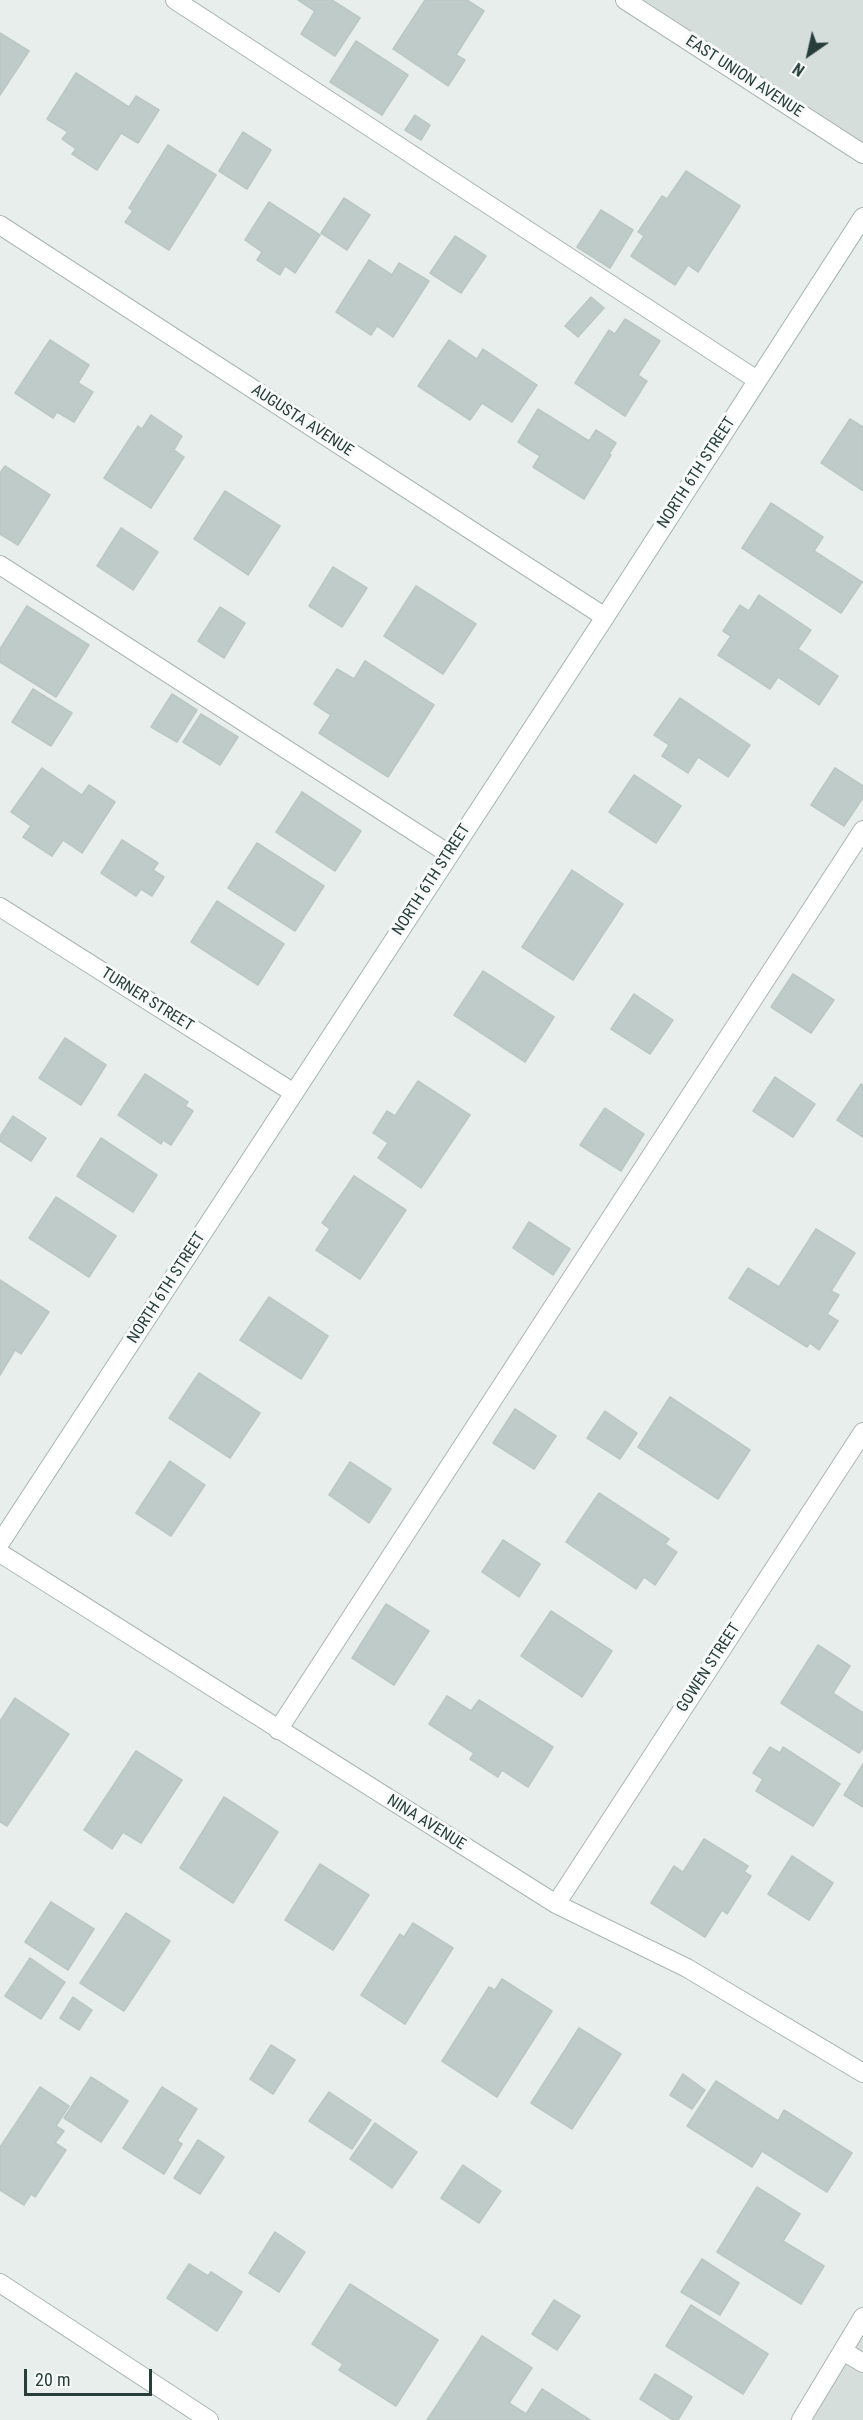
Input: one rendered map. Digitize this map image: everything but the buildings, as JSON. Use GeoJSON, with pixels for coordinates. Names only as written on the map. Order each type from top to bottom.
{"type":"FeatureCollection","features":[{"type":"Feature","properties":{"kind":"street"},"geometry":{"type":"LineString","coordinates":[[175,0],[758,380]]}},
{"type":"Feature","properties":{"kind":"street","name":"EAST UNION AVENUE"},"geometry":{"type":"LineString","coordinates":[[625,0],[863,154]]}},
{"type":"Feature","properties":{"kind":"street","name":"NORTH 6TH STREET"},"geometry":{"type":"LineString","coordinates":[[0,1543],[605,617],[863,217]]}},
{"type":"Feature","properties":{"kind":"street","name":"AUGUSTA AVENUE"},"geometry":{"type":"LineString","coordinates":[[0,225],[605,617]]}},
{"type":"Feature","properties":{"kind":"street"},"geometry":{"type":"LineString","coordinates":[[0,566],[449,854]]}},
{"type":"Feature","properties":{"kind":"street"},"geometry":{"type":"LineString","coordinates":[[278,1730],[863,830]]}},
{"type":"Feature","properties":{"kind":"street","name":"TURNER STREET"},"geometry":{"type":"LineString","coordinates":[[0,907],[294,1093]]}},
{"type":"Feature","properties":{"kind":"street","name":"GOWEN STREET"},"geometry":{"type":"LineString","coordinates":[[556,1904],[863,1432]]}},
{"type":"Feature","properties":{"kind":"street","name":"NINA AVENUE"},"geometry":{"type":"LineString","coordinates":[[0,1553],[556,1904],[687,1968],[863,2073]]}},
{"type":"Feature","properties":{"kind":"street"},"geometry":{"type":"LineString","coordinates":[[0,2283],[208,2420]]}},
{"type":"Feature","properties":{"kind":"street"},"geometry":{"type":"LineString","coordinates":[[801,2420],[863,2318]]}},
{"type":"Feature","properties":{"kind":"street"},"geometry":{"type":"LineString","coordinates":[[843,2351],[863,2364]]}},
{"type":"Feature","properties":{"kind":"shaded area"},"geometry":{"type":"Polygon","coordinates":[[[634,0],[863,0],[863,149],[634,0]]]}},
{"type":"Feature","properties":{"kind":"shaded area"},"geometry":{"type":"Polygon","coordinates":[[[863,2309],[863,2420],[793,2420],[863,2309]]]}}]}
